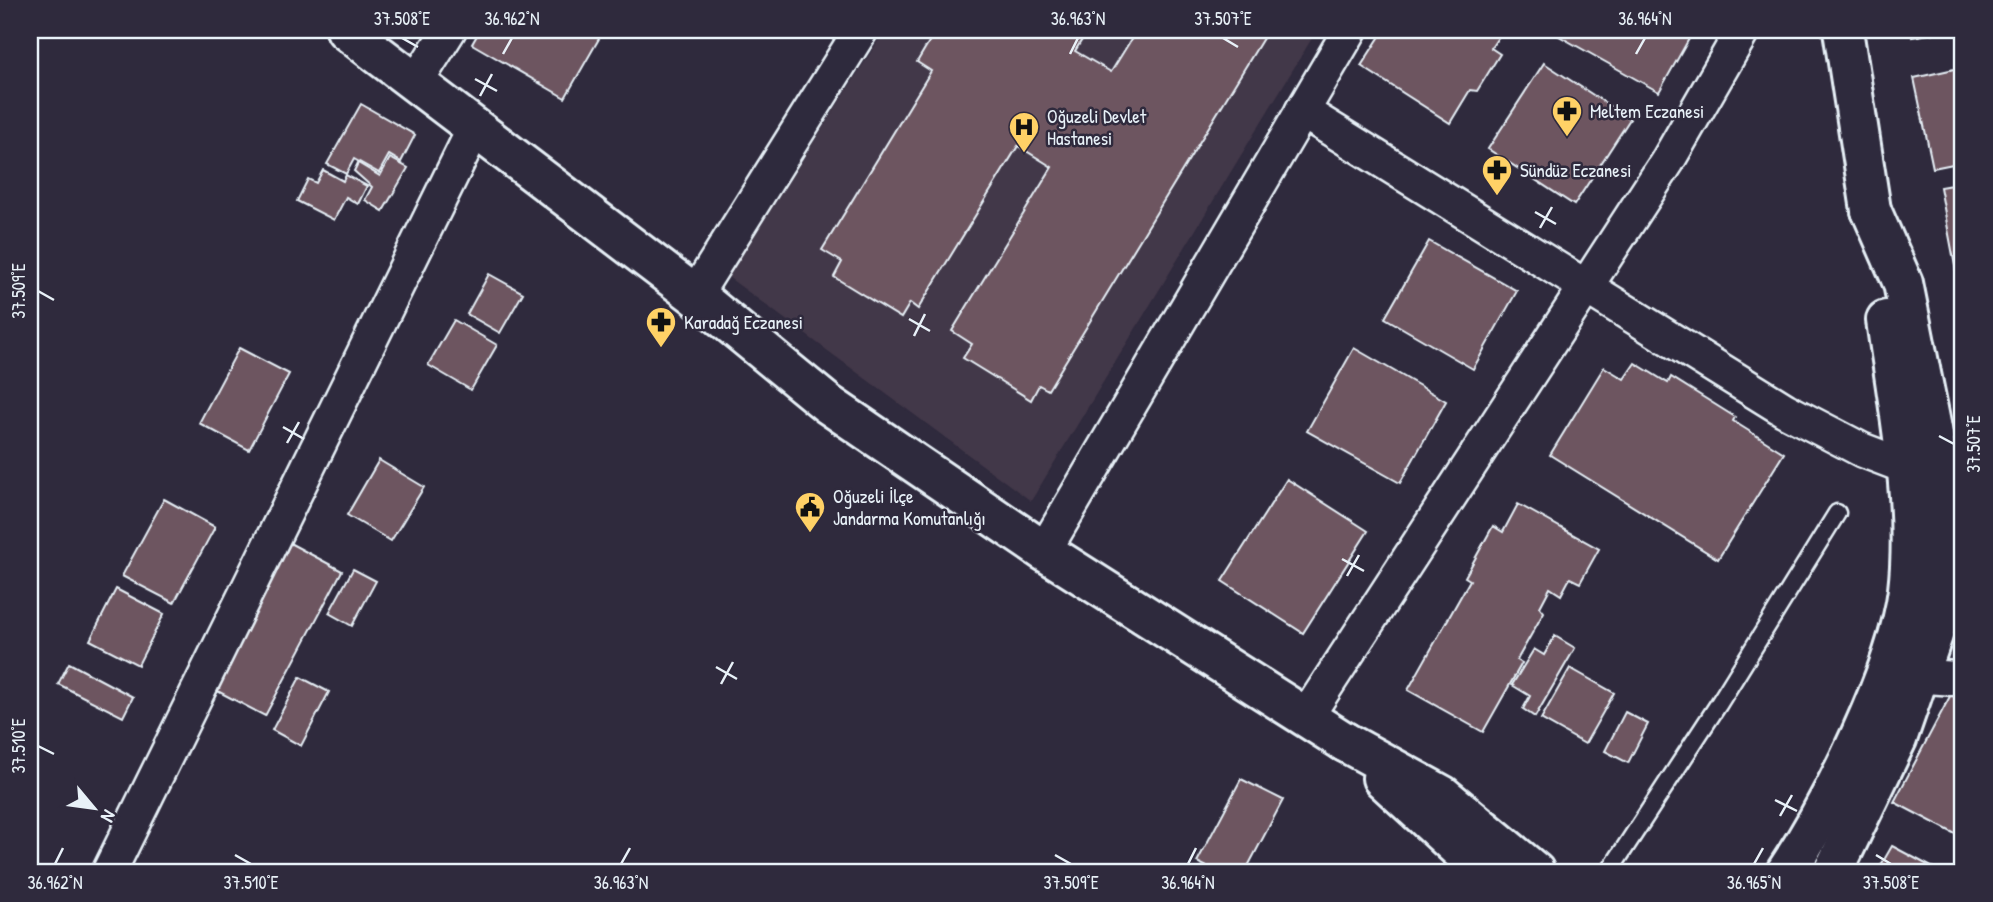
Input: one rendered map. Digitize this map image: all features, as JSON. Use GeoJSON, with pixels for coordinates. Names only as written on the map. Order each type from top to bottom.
{"type":"FeatureCollection","features":[{"type":"Feature","properties":{"kind":"main road"},"geometry":{"type":"LineString","coordinates":[[346,30],[695,295],[828,404],[1044,551],[1345,742],[1442,795],[1535,872]]}},
{"type":"Feature","properties":{"kind":"main road"},"geometry":{"type":"LineString","coordinates":[[1786,872],[1802,848],[1859,734],[1902,626],[1908,588],[1909,515],[1904,466],[1871,211],[1843,30]]}},
{"type":"Feature","properties":{"kind":"main road"},"geometry":{"type":"LineString","coordinates":[[1833,872],[1897,739],[1943,607],[1946,515],[1903,283],[1871,211]]}},
{"type":"Feature","properties":{"kind":"main road"},"geometry":{"type":"LineString","coordinates":[[1345,742],[1484,872]]}},
{"type":"Feature","properties":{"kind":"street"},"geometry":{"type":"LineString","coordinates":[[415,84],[449,30]]}},
{"type":"Feature","properties":{"kind":"street"},"geometry":{"type":"LineString","coordinates":[[695,295],[861,30]]}},
{"type":"Feature","properties":{"kind":"street"},"geometry":{"type":"LineString","coordinates":[[1044,551],[1350,30]]}},
{"type":"Feature","properties":{"kind":"street"},"geometry":{"type":"LineString","coordinates":[[1306,717],[1667,162],[1743,30]]}},
{"type":"Feature","properties":{"kind":"street"},"geometry":{"type":"LineString","coordinates":[[1302,111],[1785,410],[1862,450],[1904,466]]}},
{"type":"Feature","properties":{"kind":"street"},"geometry":{"type":"LineString","coordinates":[[109,872],[474,129]]}},
{"type":"Feature","properties":{"kind":"street"},"geometry":{"type":"LineString","coordinates":[[1919,676],[1963,679]]}},
{"type":"Feature","properties":{"kind":"lane"},"geometry":{"type":"LineString","coordinates":[[1608,872],[1718,705],[1837,513]]}},
{"type":"Feature","properties":{"kind":"shaded area","name":"Oğuzeli Devlet Hastanesi"},"geometry":{"type":"Polygon","coordinates":[[[885,30],[1317,30],[1031,501],[728,277],[885,30]]]}},
{"type":"Feature","properties":{"kind":"building"},"geometry":{"type":"Polygon","coordinates":[[[480,30],[604,30],[565,98],[472,44],[480,30]]]}},
{"type":"Feature","properties":{"kind":"building"},"geometry":{"type":"Polygon","coordinates":[[[936,30],[1088,30],[1075,51],[1111,72],[1137,30],[1268,30],[1048,390],[1039,385],[1031,400],[963,358],[972,344],[952,331],[1052,167],[1018,146],[918,309],[910,303],[901,318],[834,277],[842,262],[822,250],[931,71],[917,62],[936,30]]]}},
{"type":"Feature","properties":{"kind":"building"},"geometry":{"type":"Polygon","coordinates":[[[1384,30],[1503,30],[1491,48],[1500,54],[1477,91],[1470,90],[1450,123],[1361,66],[1384,30]]]}},
{"type":"Feature","properties":{"kind":"building"},"geometry":{"type":"Polygon","coordinates":[[[1563,30],[1694,30],[1659,92],[1559,36],[1563,30]]]}},
{"type":"Feature","properties":{"kind":"building"},"geometry":{"type":"Polygon","coordinates":[[[1910,30],[1951,30],[1912,37],[1910,30]]]}},
{"type":"Feature","properties":{"kind":"building"},"geometry":{"type":"Polygon","coordinates":[[[1544,63],[1630,119],[1574,205],[1488,149],[1544,63]]]}},
{"type":"Feature","properties":{"kind":"building"},"geometry":{"type":"Polygon","coordinates":[[[1963,67],[1963,162],[1933,168],[1914,78],[1963,67]]]}},
{"type":"Feature","properties":{"kind":"building"},"geometry":{"type":"Polygon","coordinates":[[[361,104],[415,135],[401,162],[389,155],[379,173],[354,159],[346,174],[327,164],[361,104]]]}},
{"type":"Feature","properties":{"kind":"building"},"geometry":{"type":"Polygon","coordinates":[[[390,158],[408,168],[383,211],[365,200],[372,187],[354,171],[358,163],[380,176],[390,158]]]}},
{"type":"Feature","properties":{"kind":"building"},"geometry":{"type":"Polygon","coordinates":[[[323,170],[343,181],[346,175],[367,186],[358,204],[346,197],[334,220],[297,201],[308,179],[316,183],[323,170]]]}},
{"type":"Feature","properties":{"kind":"building"},"geometry":{"type":"Polygon","coordinates":[[[1963,183],[1963,286],[1959,287],[1940,187],[1963,183]]]}},
{"type":"Feature","properties":{"kind":"building"},"geometry":{"type":"Polygon","coordinates":[[[1429,241],[1517,291],[1473,369],[1385,318],[1429,241]]]}},
{"type":"Feature","properties":{"kind":"building"},"geometry":{"type":"Polygon","coordinates":[[[489,274],[523,293],[500,333],[467,314],[489,274]]]}},
{"type":"Feature","properties":{"kind":"building"},"geometry":{"type":"Polygon","coordinates":[[[454,320],[497,345],[471,390],[428,365],[454,320]]]}},
{"type":"Feature","properties":{"kind":"building"},"geometry":{"type":"Polygon","coordinates":[[[239,348],[289,374],[249,450],[199,423],[239,348]]]}},
{"type":"Feature","properties":{"kind":"building"},"geometry":{"type":"Polygon","coordinates":[[[1354,348],[1446,401],[1400,483],[1307,431],[1354,348]]]}},
{"type":"Feature","properties":{"kind":"building"},"geometry":{"type":"Polygon","coordinates":[[[1635,363],[1668,383],[1671,377],[1735,417],[1733,421],[1784,453],[1718,559],[1550,455],[1604,367],[1624,379],[1635,363]]]}},
{"type":"Feature","properties":{"kind":"building"},"geometry":{"type":"Polygon","coordinates":[[[379,460],[424,487],[391,541],[347,515],[379,460]]]}},
{"type":"Feature","properties":{"kind":"building"},"geometry":{"type":"Polygon","coordinates":[[[1287,479],[1368,531],[1303,633],[1222,581],[1287,479]]]}},
{"type":"Feature","properties":{"kind":"building"},"geometry":{"type":"Polygon","coordinates":[[[164,499],[215,527],[174,603],[122,576],[164,499]]]}},
{"type":"Feature","properties":{"kind":"building"},"geometry":{"type":"Polygon","coordinates":[[[1518,504],[1599,549],[1580,583],[1570,578],[1561,595],[1550,588],[1540,607],[1544,612],[1517,660],[1522,663],[1483,732],[1408,690],[1470,580],[1465,577],[1493,526],[1503,532],[1518,504]]]}},
{"type":"Feature","properties":{"kind":"building"},"geometry":{"type":"Polygon","coordinates":[[[284,540],[342,571],[265,716],[206,685],[284,540]]]}},
{"type":"Feature","properties":{"kind":"building"},"geometry":{"type":"Polygon","coordinates":[[[353,569],[376,581],[352,626],[329,613],[353,569]]]}},
{"type":"Feature","properties":{"kind":"building"},"geometry":{"type":"Polygon","coordinates":[[[116,589],[164,614],[138,665],[90,640],[116,589]]]}},
{"type":"Feature","properties":{"kind":"building"},"geometry":{"type":"Polygon","coordinates":[[[1555,636],[1575,648],[1535,717],[1523,709],[1530,696],[1512,685],[1534,649],[1544,655],[1555,636]]]}},
{"type":"Feature","properties":{"kind":"building"},"geometry":{"type":"Polygon","coordinates":[[[69,663],[133,697],[123,717],[58,684],[69,663]]]}},
{"type":"Feature","properties":{"kind":"building"},"geometry":{"type":"Polygon","coordinates":[[[1570,668],[1614,693],[1585,744],[1541,719],[1570,668]]]}},
{"type":"Feature","properties":{"kind":"building"},"geometry":{"type":"Polygon","coordinates":[[[300,677],[329,692],[301,746],[272,730],[300,677]]]}},
{"type":"Feature","properties":{"kind":"building"},"geometry":{"type":"Polygon","coordinates":[[[1957,683],[1963,686],[1963,838],[1894,802],[1957,683]]]}},
{"type":"Feature","properties":{"kind":"building"},"geometry":{"type":"Polygon","coordinates":[[[1625,712],[1648,724],[1628,763],[1605,751],[1625,712]]]}},
{"type":"Feature","properties":{"kind":"building"},"geometry":{"type":"Polygon","coordinates":[[[1241,779],[1283,800],[1245,872],[1217,872],[1197,862],[1241,779]]]}},
{"type":"Feature","properties":{"kind":"building"},"geometry":{"type":"Polygon","coordinates":[[[1892,846],[1941,872],[1877,872],[1892,846]]]}},
{"type":"Feature","properties":{"kind":"place","name":"Meltem Eczanesi"},"geometry":{"type":"Point","coordinates":[1567,138]}},
{"type":"Feature","properties":{"kind":"place","name":"Oğuzeli Devlet Hastanesi"},"geometry":{"type":"Point","coordinates":[1024,154]}},
{"type":"Feature","properties":{"kind":"place","name":"Sündüz Eczanesi"},"geometry":{"type":"Point","coordinates":[1497,197]}},
{"type":"Feature","properties":{"kind":"place","name":"Karadağ Eczanesi"},"geometry":{"type":"Point","coordinates":[661,349]}},
{"type":"Feature","properties":{"kind":"place","name":"Oğuzeli İlçe Jandarma Komutanlığı"},"geometry":{"type":"Point","coordinates":[810,534]}}]}
